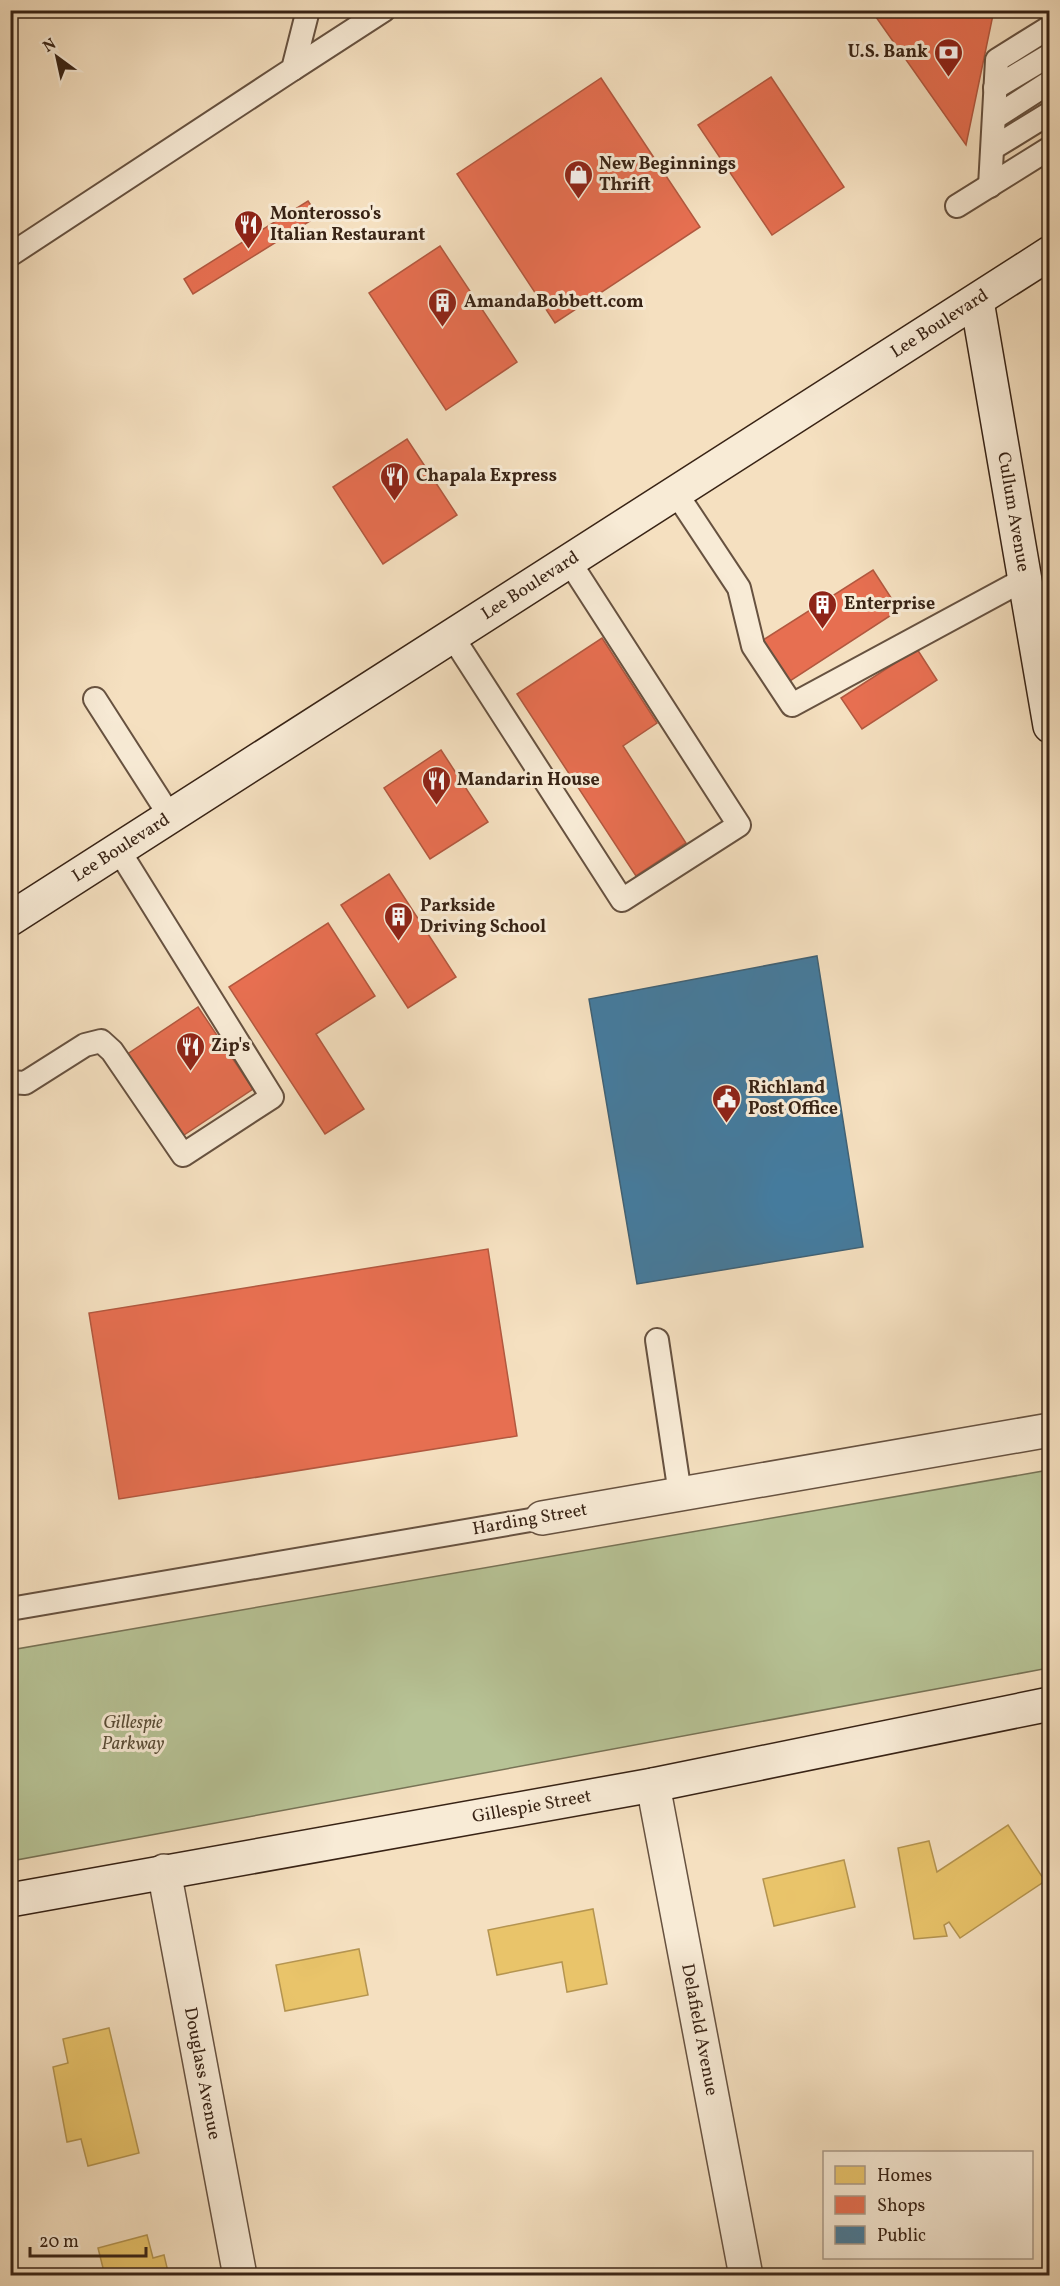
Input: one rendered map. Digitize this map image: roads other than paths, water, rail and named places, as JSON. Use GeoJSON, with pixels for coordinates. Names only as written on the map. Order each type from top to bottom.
{"type":"FeatureCollection","features":[{"type":"Feature","properties":{"kind":"street","name":"Lee Boulevard"},"geometry":{"type":"LineString","coordinates":[[10,919],[1050,253]]}},
{"type":"Feature","properties":{"kind":"street","name":"Cullum Avenue"},"geometry":{"type":"LineString","coordinates":[[977,301],[1050,726]]}},
{"type":"Feature","properties":{"kind":"street","name":"Harding Street"},"geometry":{"type":"LineString","coordinates":[[542,1518],[1050,1430]]}},
{"type":"Feature","properties":{"kind":"street","name":"Gillespie Street"},"geometry":{"type":"LineString","coordinates":[[10,1900],[653,1785],[1050,1704]]}},
{"type":"Feature","properties":{"kind":"street","name":"Delafield Avenue"},"geometry":{"type":"LineString","coordinates":[[653,1785],[746,2276]]}},
{"type":"Feature","properties":{"kind":"street","name":"Douglass Avenue"},"geometry":{"type":"LineString","coordinates":[[164,1871],[240,2276]]}},
{"type":"Feature","properties":{"kind":"lane"},"geometry":{"type":"LineString","coordinates":[[293,69],[308,10]]}},
{"type":"Feature","properties":{"kind":"lane"},"geometry":{"type":"LineString","coordinates":[[10,255],[384,10]]}},
{"type":"Feature","properties":{"kind":"lane"},"geometry":{"type":"LineString","coordinates":[[990,186],[997,60],[1050,27]]}},
{"type":"Feature","properties":{"kind":"lane"},"geometry":{"type":"LineString","coordinates":[[996,88],[1050,55]]}},
{"type":"Feature","properties":{"kind":"lane"},"geometry":{"type":"LineString","coordinates":[[994,118],[1050,82]]}},
{"type":"Feature","properties":{"kind":"lane"},"geometry":{"type":"LineString","coordinates":[[993,148],[1050,113]]}},
{"type":"Feature","properties":{"kind":"lane"},"geometry":{"type":"LineString","coordinates":[[957,206],[1050,148]]}},
{"type":"Feature","properties":{"kind":"lane"},"geometry":{"type":"LineString","coordinates":[[676,493],[739,588],[753,646],[792,705],[1025,579]]}},
{"type":"Feature","properties":{"kind":"lane"},"geometry":{"type":"LineString","coordinates":[[452,636],[622,900],[739,825],[569,561]]}},
{"type":"Feature","properties":{"kind":"lane"},"geometry":{"type":"LineString","coordinates":[[95,699],[170,816]]}},
{"type":"Feature","properties":{"kind":"lane"},"geometry":{"type":"LineString","coordinates":[[10,1082],[25,1083],[85,1045],[101,1041],[112,1051],[183,1155],[272,1097],[118,849]]}},
{"type":"Feature","properties":{"kind":"lane"},"geometry":{"type":"LineString","coordinates":[[657,1340],[680,1494]]}},
{"type":"Feature","properties":{"kind":"lane","name":"Harding Street"},"geometry":{"type":"LineString","coordinates":[[10,1609],[542,1518]]}},
{"type":"Feature","properties":{"kind":"place","name":"U.S. Bank"},"geometry":{"type":"Point","coordinates":[949,78]}},
{"type":"Feature","properties":{"kind":"place","name":"New Beginnings Thrift"},"geometry":{"type":"Point","coordinates":[578,200]}},
{"type":"Feature","properties":{"kind":"place","name":"Monterosso's Italian Restaurant"},"geometry":{"type":"Point","coordinates":[249,250]}},
{"type":"Feature","properties":{"kind":"place","name":"AmandaBobbett.com"},"geometry":{"type":"Point","coordinates":[443,328]}},
{"type":"Feature","properties":{"kind":"place","name":"Chapala Express"},"geometry":{"type":"Point","coordinates":[395,502]}},
{"type":"Feature","properties":{"kind":"place","name":"Enterprise"},"geometry":{"type":"Point","coordinates":[823,630]}},
{"type":"Feature","properties":{"kind":"place","name":"Mandarin House"},"geometry":{"type":"Point","coordinates":[436,806]}},
{"type":"Feature","properties":{"kind":"place","name":"Parkside Driving School"},"geometry":{"type":"Point","coordinates":[399,942]}},
{"type":"Feature","properties":{"kind":"place","name":"Zip's"},"geometry":{"type":"Point","coordinates":[190,1072]}},
{"type":"Feature","properties":{"kind":"place","name":"Richland Post Office"},"geometry":{"type":"Point","coordinates":[727,1124]}},
{"type":"Feature","properties":{"kind":"park label","name":"Gillespie Parkway"},"geometry":{"type":"Point","coordinates":[133,1733]}}]}
